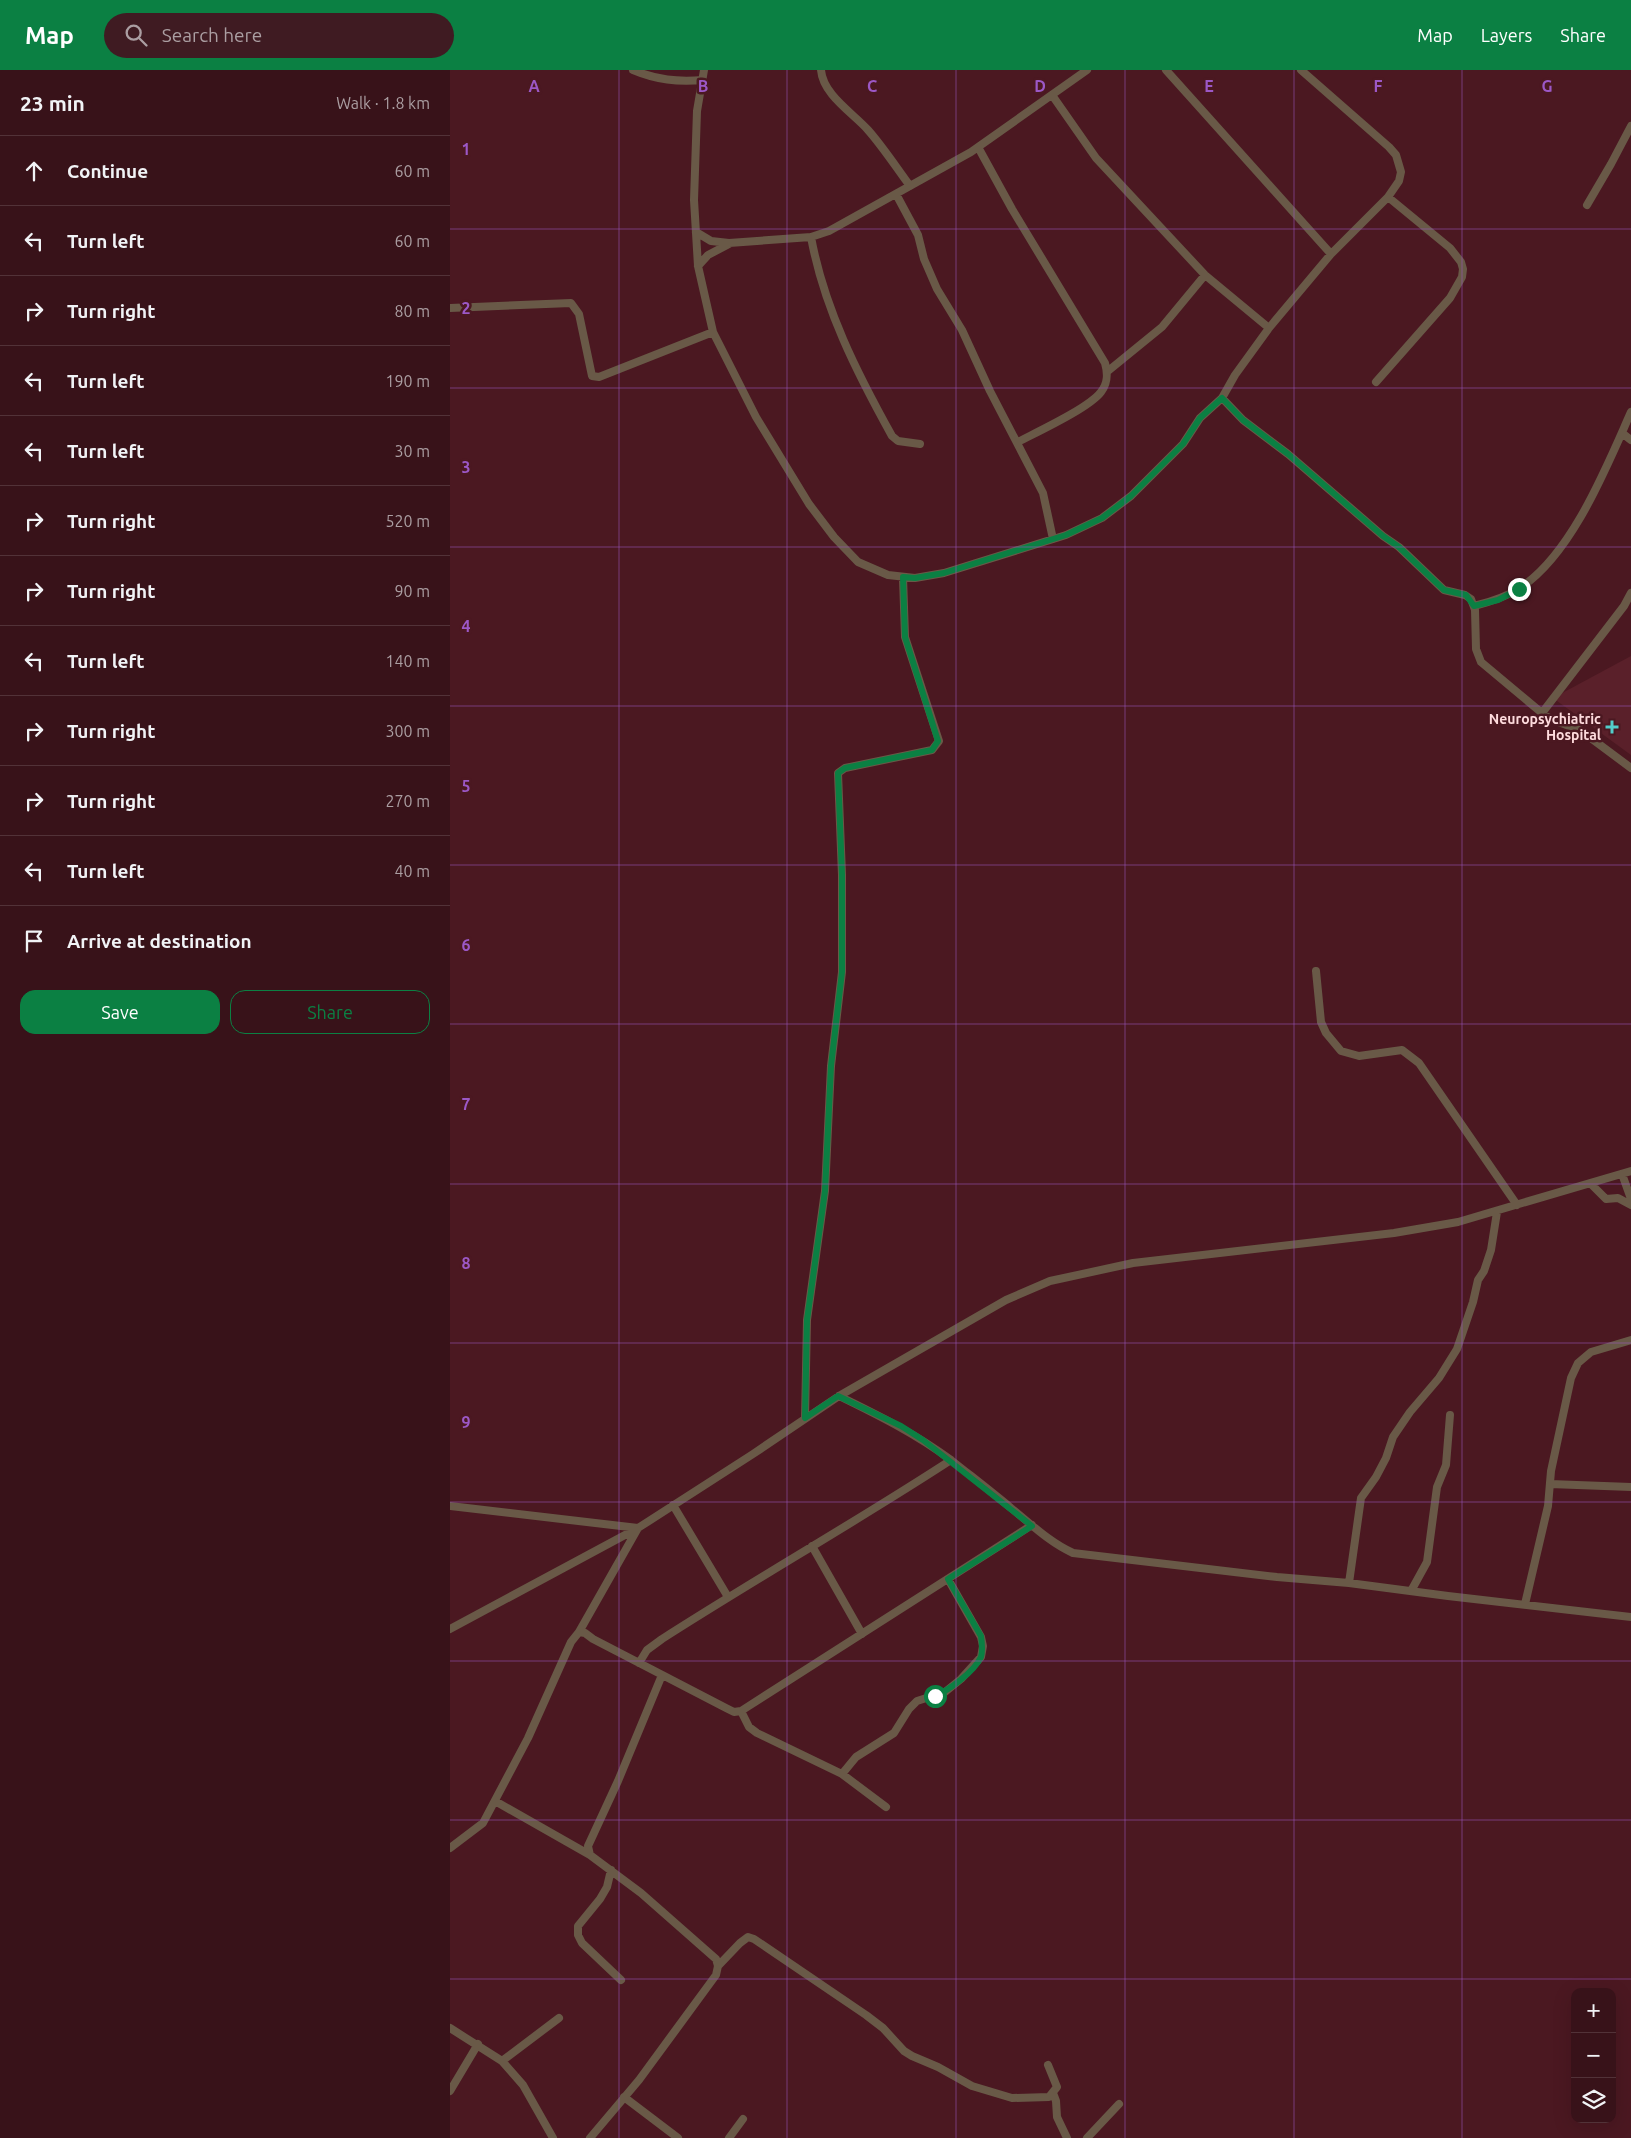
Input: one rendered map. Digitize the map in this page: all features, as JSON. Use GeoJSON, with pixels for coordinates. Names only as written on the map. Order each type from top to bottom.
{"type":"FeatureCollection","features":[{"type":"Feature","properties":{"kind":"street"},"geometry":{"type":"LineString","coordinates":[[633,70],[664,81],[702,80]]}},
{"type":"Feature","properties":{"kind":"street"},"geometry":{"type":"LineString","coordinates":[[704,70],[697,111],[694,200],[698,266],[713,332],[756,418],[809,504],[834,537],[858,562],[888,575],[915,578],[944,573],[1053,539],[1102,518],[1131,496],[1183,444],[1200,418],[1222,398],[1235,375],[1270,328],[1331,254],[1388,197],[1399,181],[1402,172],[1396,156],[1377,136],[1301,70]]}},
{"type":"Feature","properties":{"kind":"street"},"geometry":{"type":"LineString","coordinates":[[821,70],[822,76],[836,98],[868,131],[910,186]]}},
{"type":"Feature","properties":{"kind":"street"},"geometry":{"type":"LineString","coordinates":[[696,232],[711,241],[729,243],[810,237],[829,231],[978,147],[1088,70]]}},
{"type":"Feature","properties":{"kind":"street"},"geometry":{"type":"LineString","coordinates":[[1166,70],[1331,254]]}},
{"type":"Feature","properties":{"kind":"street"},"geometry":{"type":"LineString","coordinates":[[1052,95],[1096,158],[1205,275],[1270,328]]}},
{"type":"Feature","properties":{"kind":"street"},"geometry":{"type":"LineString","coordinates":[[1587,204],[1631,126]]}},
{"type":"Feature","properties":{"kind":"street"},"geometry":{"type":"LineString","coordinates":[[978,147],[1012,209],[1106,363],[1108,371],[1105,386],[1095,398],[1018,442]]}},
{"type":"Feature","properties":{"kind":"street"},"geometry":{"type":"LineString","coordinates":[[896,194],[918,235],[924,259],[937,289],[962,330],[990,391],[1043,493],[1053,539]]}},
{"type":"Feature","properties":{"kind":"street"},"geometry":{"type":"LineString","coordinates":[[1376,382],[1450,298],[1462,277],[1463,269],[1462,262],[1450,248],[1388,197]]}},
{"type":"Feature","properties":{"kind":"street"},"geometry":{"type":"LineString","coordinates":[[810,237],[822,286],[863,385],[892,436],[898,441],[920,444]]}},
{"type":"Feature","properties":{"kind":"street"},"geometry":{"type":"LineString","coordinates":[[698,266],[708,256],[729,243]]}},
{"type":"Feature","properties":{"kind":"street"},"geometry":{"type":"LineString","coordinates":[[1108,371],[1162,327],[1205,275]]}},
{"type":"Feature","properties":{"kind":"street"},"geometry":{"type":"LineString","coordinates":[[450,308],[571,303],[579,314],[592,376],[594,377],[599,377],[713,332]]}},
{"type":"Feature","properties":{"kind":"street"},"geometry":{"type":"LineString","coordinates":[[1222,398],[1243,420],[1275,443],[1383,536],[1399,547],[1444,590],[1466,595],[1474,606],[1476,649],[1479,659],[1542,713],[1553,720],[1580,730],[1631,768]]}},
{"type":"Feature","properties":{"kind":"street"},"geometry":{"type":"LineString","coordinates":[[1474,606],[1498,600],[1519,589],[1552,560],[1577,524],[1631,412]]}},
{"type":"Feature","properties":{"kind":"street"},"geometry":{"type":"LineString","coordinates":[[1622,433],[1631,440]]}},
{"type":"Feature","properties":{"kind":"street"},"geometry":{"type":"LineString","coordinates":[[805,1418],[807,1320],[825,1191],[831,1066],[842,972],[842,875],[838,773],[845,768],[932,750],[938,741],[905,637],[903,577]]}},
{"type":"Feature","properties":{"kind":"street"},"geometry":{"type":"LineString","coordinates":[[1542,713],[1624,606],[1631,593]]}},
{"type":"Feature","properties":{"kind":"street"},"geometry":{"type":"LineString","coordinates":[[1316,971],[1321,1022],[1334,1045],[1340,1051],[1359,1056],[1402,1050],[1411,1056],[1419,1063],[1518,1205]]}},
{"type":"Feature","properties":{"kind":"street"},"geometry":{"type":"LineString","coordinates":[[450,1629],[638,1528],[838,1396],[1006,1300],[1059,1278],[1133,1263],[1394,1233],[1458,1222],[1631,1172]]}},
{"type":"Feature","properties":{"kind":"street"},"geometry":{"type":"LineString","coordinates":[[1622,1174],[1631,1199]]}},
{"type":"Feature","properties":{"kind":"street"},"geometry":{"type":"LineString","coordinates":[[1591,1184],[1606,1199],[1618,1198],[1631,1205]]}},
{"type":"Feature","properties":{"kind":"street"},"geometry":{"type":"LineString","coordinates":[[1349,1583],[1361,1498],[1376,1477],[1386,1458],[1393,1437],[1410,1412],[1439,1378],[1457,1349],[1473,1302],[1478,1280],[1484,1271],[1491,1250],[1496,1212]]}},
{"type":"Feature","properties":{"kind":"street"},"geometry":{"type":"LineString","coordinates":[[1525,1604],[1548,1506],[1550,1484],[1571,1378],[1578,1363],[1591,1352],[1631,1340]]}},
{"type":"Feature","properties":{"kind":"street"},"geometry":{"type":"LineString","coordinates":[[838,1396],[901,1426],[950,1460],[1059,1547],[1073,1553],[1278,1577],[1349,1583],[1411,1592],[1631,1617]]}},
{"type":"Feature","properties":{"kind":"street"},"geometry":{"type":"LineString","coordinates":[[1411,1592],[1427,1562],[1437,1487],[1446,1465],[1450,1415]]}},
{"type":"Feature","properties":{"kind":"street"},"geometry":{"type":"LineString","coordinates":[[639,1663],[647,1650],[662,1639],[883,1504],[950,1460]]}},
{"type":"Feature","properties":{"kind":"street"},"geometry":{"type":"LineString","coordinates":[[1550,1484],[1631,1487]]}},
{"type":"Feature","properties":{"kind":"street"},"geometry":{"type":"LineString","coordinates":[[450,1506],[638,1528]]}},
{"type":"Feature","properties":{"kind":"street"},"geometry":{"type":"LineString","coordinates":[[673,1506],[728,1597]]}},
{"type":"Feature","properties":{"kind":"street"},"geometry":{"type":"LineString","coordinates":[[579,1632],[585,1632],[593,1639],[734,1712],[741,1711],[1032,1526]]}},
{"type":"Feature","properties":{"kind":"street"},"geometry":{"type":"LineString","coordinates":[[450,1848],[483,1823],[496,1801],[528,1738],[571,1642],[579,1632],[638,1528]]}},
{"type":"Feature","properties":{"kind":"street"},"geometry":{"type":"LineString","coordinates":[[812,1546],[862,1634]]}},
{"type":"Feature","properties":{"kind":"street"},"geometry":{"type":"LineString","coordinates":[[842,1774],[856,1756],[894,1733],[909,1709],[917,1701],[945,1692],[961,1680],[981,1657],[981,1636],[948,1579]]}},
{"type":"Feature","properties":{"kind":"street"},"geometry":{"type":"LineString","coordinates":[[590,1855],[588,1846],[618,1781],[662,1675]]}},
{"type":"Feature","properties":{"kind":"street"},"geometry":{"type":"LineString","coordinates":[[741,1711],[749,1727],[757,1733],[842,1774],[886,1807]]}},
{"type":"Feature","properties":{"kind":"street"},"geometry":{"type":"LineString","coordinates":[[496,1801],[590,1855],[611,1870],[641,1893],[716,1959],[718,1966],[716,1975],[624,2097],[590,2138]]}},
{"type":"Feature","properties":{"kind":"street"},"geometry":{"type":"LineString","coordinates":[[611,1870],[607,1887],[578,1926],[578,1935],[582,1942],[621,1980]]}},
{"type":"Feature","properties":{"kind":"street"},"geometry":{"type":"LineString","coordinates":[[718,1966],[740,1943],[748,1937],[754,1938],[866,2015],[912,2056],[938,2067],[972,2086],[1012,2098],[1049,2097],[1057,2087],[1048,2065]]}},
{"type":"Feature","properties":{"kind":"street"},"geometry":{"type":"LineString","coordinates":[[502,2061],[560,2018]]}},
{"type":"Feature","properties":{"kind":"street"},"geometry":{"type":"LineString","coordinates":[[450,2028],[502,2061],[523,2085],[548,2136]]}},
{"type":"Feature","properties":{"kind":"street"},"geometry":{"type":"LineString","coordinates":[[450,2091],[478,2044]]}},
{"type":"Feature","properties":{"kind":"street"},"geometry":{"type":"LineString","coordinates":[[1054,2093],[1057,2117],[1067,2138]]}},
{"type":"Feature","properties":{"kind":"street"},"geometry":{"type":"LineString","coordinates":[[624,2097],[678,2138]]}},
{"type":"Feature","properties":{"kind":"street"},"geometry":{"type":"LineString","coordinates":[[1087,2138],[1118,2104]]}},
{"type":"Feature","properties":{"kind":"street"},"geometry":{"type":"LineString","coordinates":[[729,2138],[743,2119]]}},
{"type":"Feature","properties":{"kind":"shaded area","name":"Neuropsychiatric Hospital"},"geometry":{"type":"Polygon","coordinates":[[[1631,656],[1631,755],[1553,698],[1631,656]]]}},
{"type":"Feature","properties":{"kind":"place","name":"Neuropsychiatric Hospital"},"geometry":{"type":"Point","coordinates":[1612,727]}},
{"type":"Feature","properties":{"kind":"route"},"geometry":{"type":"LineString","coordinates":[[935,1696],[945,1692],[961,1680],[981,1657],[981,1636],[948,1579],[1032,1526],[1012,1508],[923,1440],[901,1426],[838,1396],[805,1418],[807,1320],[825,1191],[831,1066],[842,972],[842,875],[838,773],[845,768],[932,750],[937,746],[938,741],[905,637],[903,577],[915,578],[944,573],[1066,535],[1102,518],[1131,496],[1183,444],[1200,418],[1222,398],[1243,420],[1275,443],[1336,497],[1399,547],[1444,590],[1466,595],[1474,606],[1498,600],[1519,589]]}}]}
